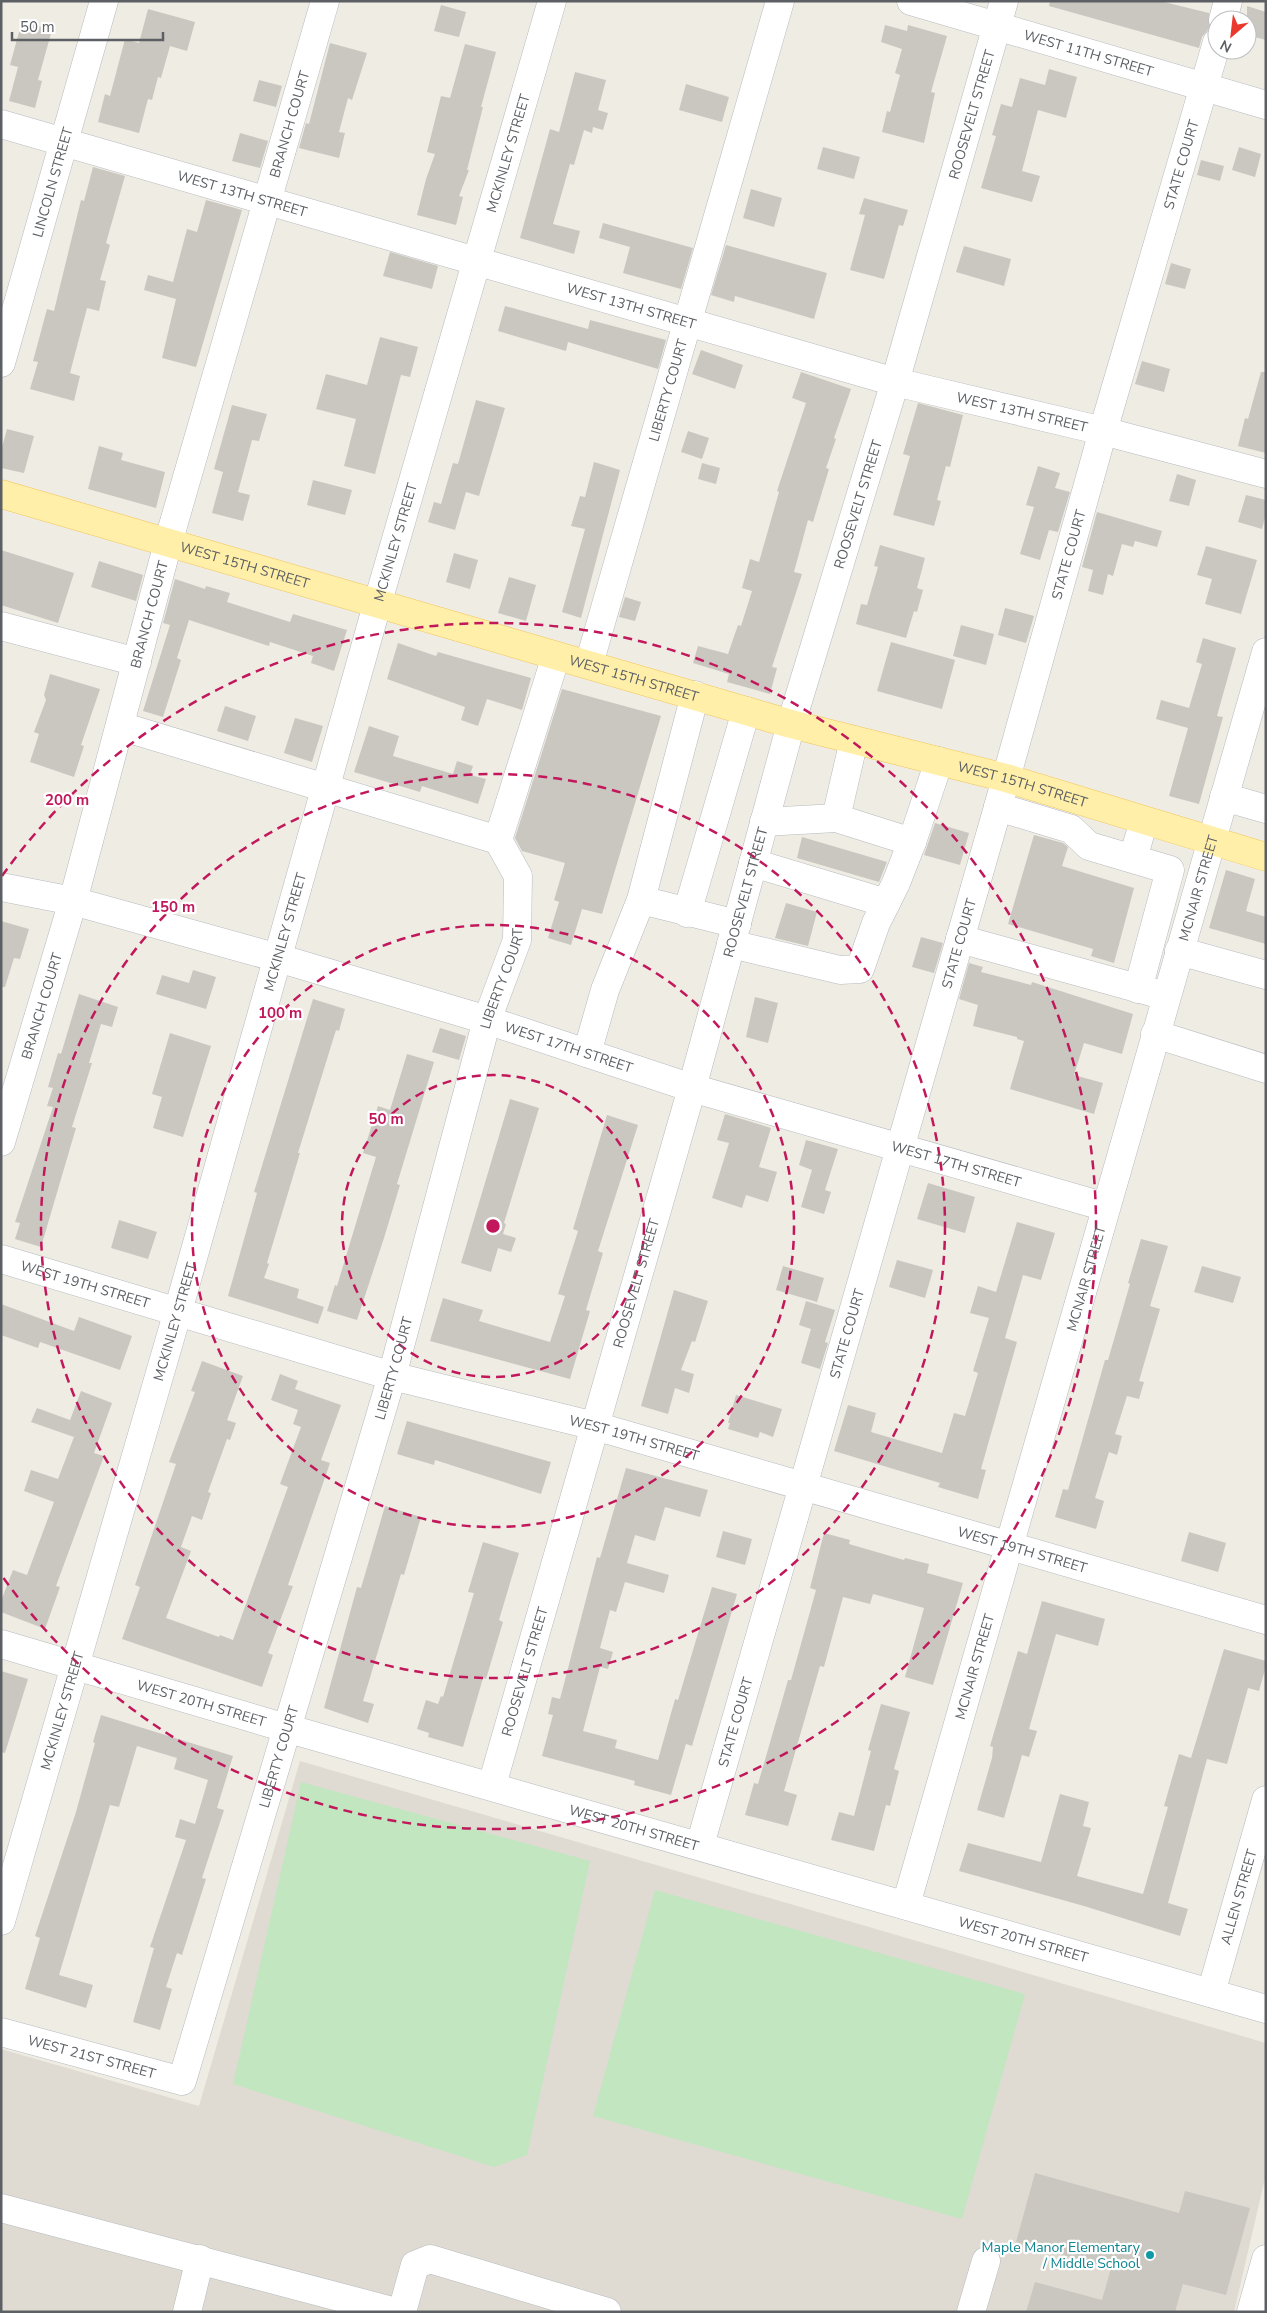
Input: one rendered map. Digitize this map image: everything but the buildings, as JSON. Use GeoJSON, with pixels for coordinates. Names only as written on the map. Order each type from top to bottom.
{"type":"FeatureCollection","features":[{"type":"Feature","properties":{"kind":"main road","name":"WEST 15TH STREET"},"geometry":{"type":"LineString","coordinates":[[1,494],[791,724],[1006,778],[1211,842],[1266,857]]}},
{"type":"Feature","properties":{"kind":"street","name":"LINCOLN STREET"},"geometry":{"type":"LineString","coordinates":[[1,363],[104,1]]}},
{"type":"Feature","properties":{"kind":"street","name":"BRANCH COURT"},"geometry":{"type":"LineString","coordinates":[[1,1142],[73,901],[168,543],[325,1]]}},
{"type":"Feature","properties":{"kind":"street","name":"MCKINLEY STREET"},"geometry":{"type":"LineString","coordinates":[[1,1921],[178,1311],[377,605],[552,1]]}},
{"type":"Feature","properties":{"kind":"street","name":"LIBERTY COURT"},"geometry":{"type":"LineString","coordinates":[[589,664],[780,1]]}},
{"type":"Feature","properties":{"kind":"street","name":"WEST 11TH STREET"},"geometry":{"type":"LineString","coordinates":[[911,1],[996,28],[1266,105]]}},
{"type":"Feature","properties":{"kind":"street","name":"ROOSEVELT STREET"},"geometry":{"type":"LineString","coordinates":[[492,1785],[692,1088],[791,724],[895,382],[1004,1]]}},
{"type":"Feature","properties":{"kind":"street","name":"STATE COURT"},"geometry":{"type":"LineString","coordinates":[[700,1845],[998,807],[1103,431],[1212,60]]}},
{"type":"Feature","properties":{"kind":"street","name":"WEST 13TH STREET"},"geometry":{"type":"LineString","coordinates":[[1,124],[895,382],[1103,431],[1266,474]]}},
{"type":"Feature","properties":{"kind":"street"},"geometry":{"type":"LineString","coordinates":[[1,626],[137,662]]}},
{"type":"Feature","properties":{"kind":"street","name":"MCNAIR STREET"},"geometry":{"type":"LineString","coordinates":[[906,1905],[1266,652]]}},
{"type":"Feature","properties":{"kind":"street"},"geometry":{"type":"LineString","coordinates":[[120,726],[498,840],[556,656]]}},
{"type":"Feature","properties":{"kind":"street"},"geometry":{"type":"LineString","coordinates":[[587,1053],[605,990],[641,900],[695,696]]}},
{"type":"Feature","properties":{"kind":"street"},"geometry":{"type":"LineString","coordinates":[[687,913],[746,710]]}},
{"type":"Feature","properties":{"kind":"street"},"geometry":{"type":"LineString","coordinates":[[836,818],[854,740]]}},
{"type":"Feature","properties":{"kind":"street"},"geometry":{"type":"LineString","coordinates":[[641,900],[687,913],[734,934],[840,970],[860,969],[876,923],[912,842],[939,761]]}},
{"type":"Feature","properties":{"kind":"street"},"geometry":{"type":"LineString","coordinates":[[1224,797],[1266,809]]}},
{"type":"Feature","properties":{"kind":"street"},"geometry":{"type":"LineString","coordinates":[[1064,826],[1070,798]]}},
{"type":"Feature","properties":{"kind":"street"},"geometry":{"type":"LineString","coordinates":[[998,807],[1071,828],[1089,846],[1170,870],[1138,988]]}},
{"type":"Feature","properties":{"kind":"street"},"geometry":{"type":"LineString","coordinates":[[764,822],[836,818],[912,842]]}},
{"type":"Feature","properties":{"kind":"street"},"geometry":{"type":"LineString","coordinates":[[1133,858],[1144,821]]}},
{"type":"Feature","properties":{"kind":"street","name":"LIBERTY COURT"},"geometry":{"type":"LineString","coordinates":[[182,2082],[392,1376],[487,1020],[517,940],[518,876],[498,840]]}},
{"type":"Feature","properties":{"kind":"street"},"geometry":{"type":"LineString","coordinates":[[753,864],[886,903]]}},
{"type":"Feature","properties":{"kind":"street","name":"WEST 17TH STREET"},"geometry":{"type":"LineString","coordinates":[[1,887],[73,901],[278,958],[487,1020],[692,1088],[1106,1207]]}},
{"type":"Feature","properties":{"kind":"street"},"geometry":{"type":"LineString","coordinates":[[1164,894],[1194,902]]}},
{"type":"Feature","properties":{"kind":"street"},"geometry":{"type":"LineString","coordinates":[[960,939],[1166,996]]}},
{"type":"Feature","properties":{"kind":"street"},"geometry":{"type":"LineString","coordinates":[[1180,951],[1266,975]]}},
{"type":"Feature","properties":{"kind":"street"},"geometry":{"type":"LineString","coordinates":[[1156,1034],[1266,1068]]}},
{"type":"Feature","properties":{"kind":"street","name":"WEST 19TH STREET"},"geometry":{"type":"LineString","coordinates":[[1,1259],[392,1376],[595,1426],[1266,1620]]}},
{"type":"Feature","properties":{"kind":"street","name":"WEST 20TH STREET"},"geometry":{"type":"LineString","coordinates":[[1,1644],[286,1728],[492,1785],[1266,2008]]}},
{"type":"Feature","properties":{"kind":"street","name":"ALLEN STREET"},"geometry":{"type":"LineString","coordinates":[[1210,1993],[1266,1800]]}},
{"type":"Feature","properties":{"kind":"street","name":"WEST 21ST STREET"},"geometry":{"type":"LineString","coordinates":[[1,2032],[182,2082]]}},
{"type":"Feature","properties":{"kind":"street"},"geometry":{"type":"LineString","coordinates":[[1,2208],[396,2312]]}},
{"type":"Feature","properties":{"kind":"street"},"geometry":{"type":"LineString","coordinates":[[187,2312],[200,2259]]}},
{"type":"Feature","properties":{"kind":"street"},"geometry":{"type":"LineString","coordinates":[[402,2312],[415,2265],[430,2259],[607,2312]]}},
{"type":"Feature","properties":{"kind":"street"},"geometry":{"type":"LineString","coordinates":[[1251,2312],[1266,2259]]}},
{"type":"Feature","properties":{"kind":"street"},"geometry":{"type":"LineString","coordinates":[[971,2312],[986,2262]]}},
{"type":"Feature","properties":{"kind":"shaded area"},"geometry":{"type":"Polygon","coordinates":[[[300,1761],[1266,2043],[1266,2174],[1234,2312],[1,2312],[1,2049],[199,2106],[300,1761]]]}},
{"type":"Feature","properties":{"kind":"green space"},"geometry":{"type":"Polygon","coordinates":[[[301,1782],[590,1861],[527,2155],[494,2167],[233,2084],[301,1782]]]}},
{"type":"Feature","properties":{"kind":"green space"},"geometry":{"type":"Polygon","coordinates":[[[655,1890],[1025,1994],[962,2219],[593,2116],[655,1890]]]}},
{"type":"Feature","properties":{"kind":"place","name":"Maple Manor Elementary / Middle School"},"geometry":{"type":"Point","coordinates":[1150,2255]}}]}
